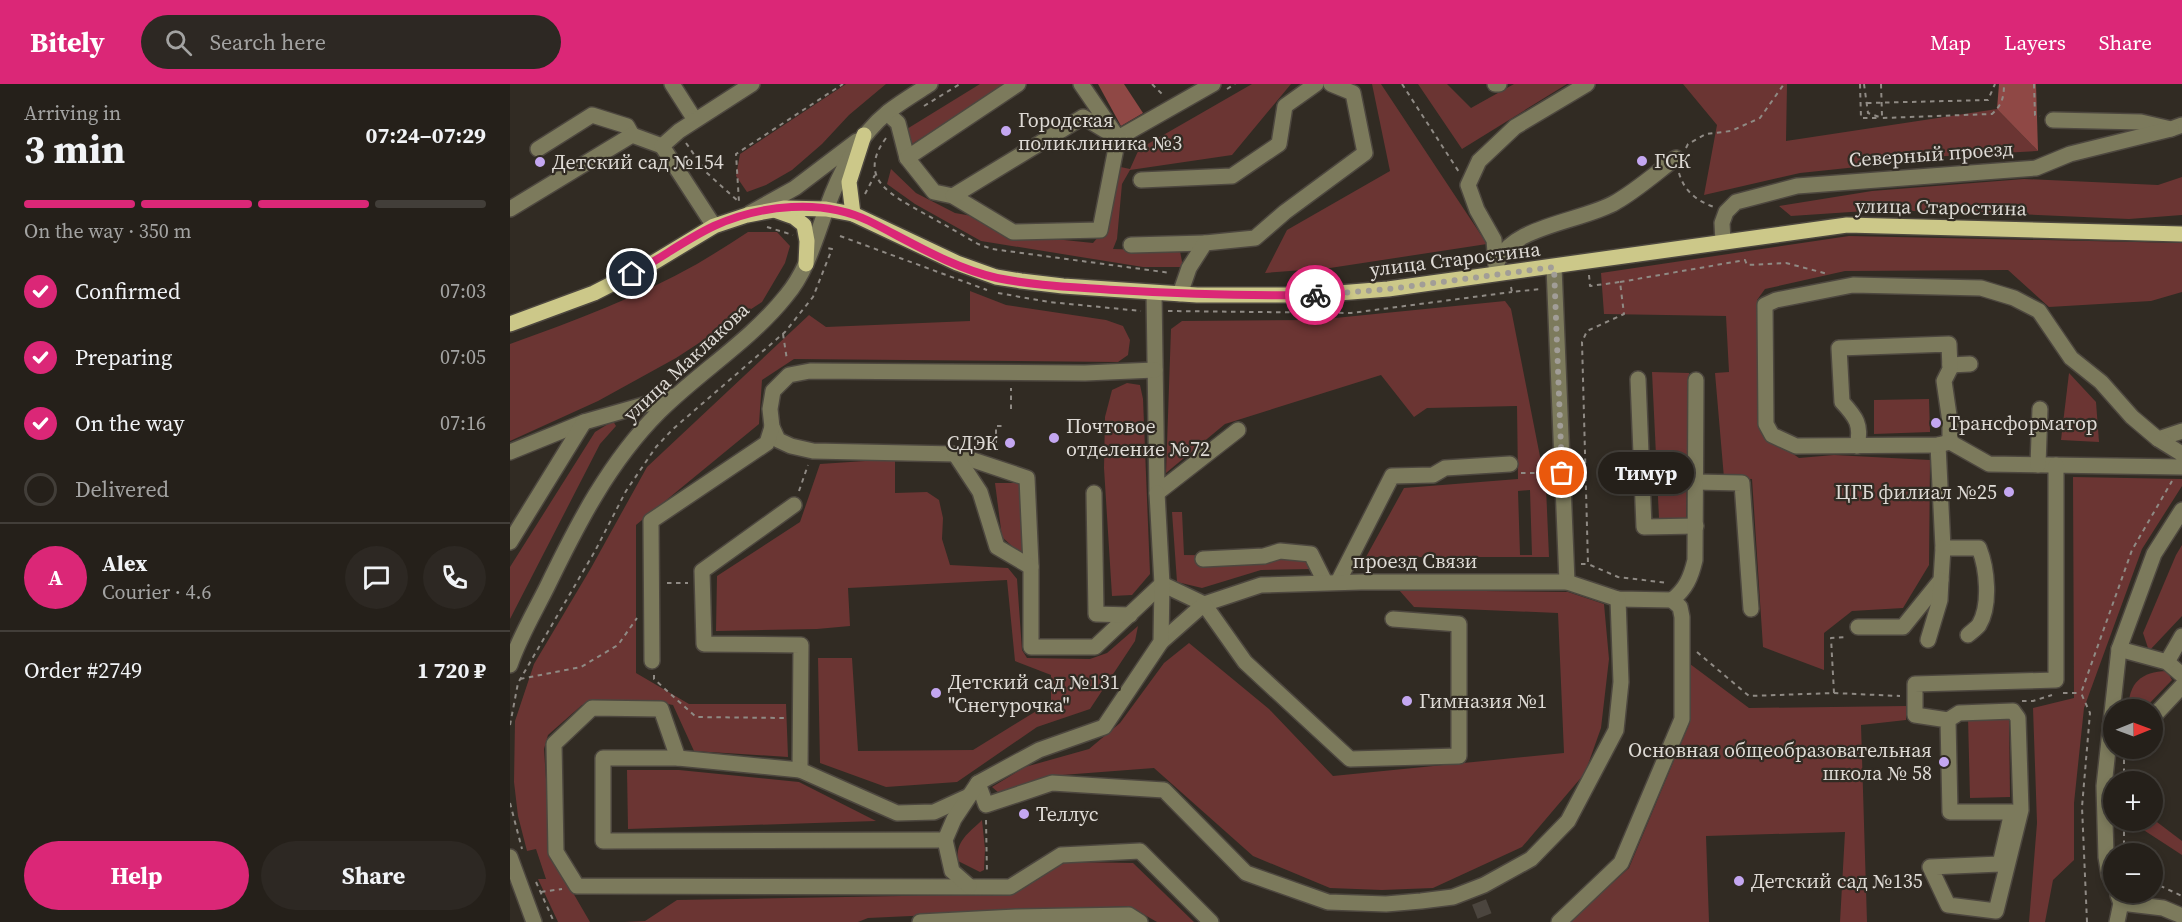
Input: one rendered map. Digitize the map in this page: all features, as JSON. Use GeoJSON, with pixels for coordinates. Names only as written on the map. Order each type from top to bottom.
{"type":"FeatureCollection","features":[{"type":"Feature","properties":{"kind":"main road"},"geometry":{"type":"LineString","coordinates":[[853,214],[849,182],[864,135]]}},
{"type":"Feature","properties":{"kind":"main road"},"geometry":{"type":"LineString","coordinates":[[772,208],[794,216],[804,225],[807,241],[815,255]]}},
{"type":"Feature","properties":{"kind":"main road","name":"улица Старостина"},"geometry":{"type":"LineString","coordinates":[[510,324],[594,293],[651,264],[714,226],[772,208],[826,209],[853,214],[957,264],[996,277],[1063,286],[1180,294],[1350,293],[1497,269],[1588,263],[1847,225],[2182,234]]}},
{"type":"Feature","properties":{"kind":"street"},"geometry":{"type":"LineString","coordinates":[[672,84],[695,120]]}},
{"type":"Feature","properties":{"kind":"street"},"geometry":{"type":"LineString","coordinates":[[662,146],[678,131],[752,84]]}},
{"type":"Feature","properties":{"kind":"street"},"geometry":{"type":"LineString","coordinates":[[747,215],[795,188],[864,135],[887,112],[930,84]]}},
{"type":"Feature","properties":{"kind":"street"},"geometry":{"type":"LineString","coordinates":[[907,158],[1018,84]]}},
{"type":"Feature","properties":{"kind":"street"},"geometry":{"type":"LineString","coordinates":[[887,112],[898,123],[907,158],[934,192],[952,196],[1013,232],[1100,230],[1118,138],[1081,84]]}},
{"type":"Feature","properties":{"kind":"street"},"geometry":{"type":"LineString","coordinates":[[1118,138],[1213,84]]}},
{"type":"Feature","properties":{"kind":"street"},"geometry":{"type":"LineString","coordinates":[[1141,180],[1232,176],[1279,144],[1285,106],[1316,84]]}},
{"type":"Feature","properties":{"kind":"street"},"geometry":{"type":"LineString","coordinates":[[1131,244],[1205,243],[1255,238],[1285,212],[1365,153],[1353,93],[1331,84]]}},
{"type":"Feature","properties":{"kind":"street"},"geometry":{"type":"LineString","coordinates":[[1497,269],[1494,240],[1477,210],[1468,185],[1479,161],[1515,127],[1587,84]]}},
{"type":"Feature","properties":{"kind":"street"},"geometry":{"type":"LineString","coordinates":[[538,149],[592,115],[627,126],[632,135],[662,146],[714,226]]}},
{"type":"Feature","properties":{"kind":"street"},"geometry":{"type":"LineString","coordinates":[[952,196],[1083,117],[1118,138]]}},
{"type":"Feature","properties":{"kind":"street","name":"Северный проезд"},"geometry":{"type":"LineString","coordinates":[[2053,120],[2141,122],[2177,127]]}},
{"type":"Feature","properties":{"kind":"street","name":"Северный проезд"},"geometry":{"type":"LineString","coordinates":[[1726,212],[1736,202],[1797,186],[2036,168],[2070,154],[2177,127]]}},
{"type":"Feature","properties":{"kind":"street"},"geometry":{"type":"LineString","coordinates":[[510,209],[632,135]]}},
{"type":"Feature","properties":{"kind":"street","name":"улица Маклакова"},"geometry":{"type":"LineString","coordinates":[[510,665],[556,568],[603,483],[639,432],[777,307],[815,255],[826,209],[840,174],[864,135]]}},
{"type":"Feature","properties":{"kind":"street"},"geometry":{"type":"LineString","coordinates":[[1497,269],[1507,248],[1521,237],[1615,203],[1680,160]]}},
{"type":"Feature","properties":{"kind":"street"},"geometry":{"type":"LineString","coordinates":[[1723,242],[1722,223],[1726,212]]}},
{"type":"Feature","properties":{"kind":"street"},"geometry":{"type":"LineString","coordinates":[[1180,294],[1189,268],[1205,243]]}},
{"type":"Feature","properties":{"kind":"street"},"geometry":{"type":"LineString","coordinates":[[1554,267],[1567,582]]}},
{"type":"Feature","properties":{"kind":"street"},"geometry":{"type":"LineString","coordinates":[[1841,286],[1981,288],[2014,298],[2039,311],[2071,358],[2101,382],[2132,417],[2182,462],[1989,464],[1944,444],[1796,446],[1772,435],[1766,424],[1765,305],[1776,300],[1841,286]]}},
{"type":"Feature","properties":{"kind":"street"},"geometry":{"type":"LineString","coordinates":[[1154,292],[1157,493],[1162,584],[1161,642]]}},
{"type":"Feature","properties":{"kind":"street"},"geometry":{"type":"LineString","coordinates":[[1857,446],[1859,435],[1856,417],[1842,402],[1839,348],[1949,344],[1950,365],[1944,381],[1950,422],[1944,444],[1940,600],[1928,640]]}},
{"type":"Feature","properties":{"kind":"street"},"geometry":{"type":"LineString","coordinates":[[1950,365],[1970,364]]}},
{"type":"Feature","properties":{"kind":"street"},"geometry":{"type":"LineString","coordinates":[[652,661],[651,521],[767,443],[772,428],[773,391],[789,375],[810,371],[1085,373],[1155,370]]}},
{"type":"Feature","properties":{"kind":"street"},"geometry":{"type":"LineString","coordinates":[[1638,379],[1644,527],[1696,526]]}},
{"type":"Feature","properties":{"kind":"street"},"geometry":{"type":"LineString","coordinates":[[1558,922],[1621,863],[1682,719],[1682,617],[1680,607],[1672,600],[1687,585],[1695,560],[1696,381]]}},
{"type":"Feature","properties":{"kind":"street"},"geometry":{"type":"LineString","coordinates":[[510,452],[584,422],[680,394]]}},
{"type":"Feature","properties":{"kind":"street"},"geometry":{"type":"LineString","coordinates":[[2038,465],[2040,409]]}},
{"type":"Feature","properties":{"kind":"street"},"geometry":{"type":"LineString","coordinates":[[510,542],[584,422]]}},
{"type":"Feature","properties":{"kind":"street"},"geometry":{"type":"LineString","coordinates":[[772,428],[778,440],[791,446],[813,451],[954,454],[1027,478],[1031,567],[1031,647],[1095,647],[1162,584]]}},
{"type":"Feature","properties":{"kind":"street"},"geometry":{"type":"LineString","coordinates":[[1157,493],[1238,430]]}},
{"type":"Feature","properties":{"kind":"street"},"geometry":{"type":"LineString","coordinates":[[2158,439],[2182,431]]}},
{"type":"Feature","properties":{"kind":"street"},"geometry":{"type":"LineString","coordinates":[[954,454],[980,492],[997,547],[1031,567]]}},
{"type":"Feature","properties":{"kind":"street"},"geometry":{"type":"LineString","coordinates":[[1948,720],[1950,812],[2012,812],[2000,864],[1930,867],[1948,905],[1996,911],[2021,810],[2018,718],[2013,711],[1959,713],[1948,720],[1915,715],[1916,684],[2056,680],[2056,465]]}},
{"type":"Feature","properties":{"kind":"street"},"geometry":{"type":"LineString","coordinates":[[1203,559],[1264,556],[1280,551],[1311,554],[1331,582],[1392,476],[1433,475],[1445,468],[1513,469]]}},
{"type":"Feature","properties":{"kind":"street"},"geometry":{"type":"LineString","coordinates":[[1695,482],[1742,483],[1751,609]]}},
{"type":"Feature","properties":{"kind":"street"},"geometry":{"type":"LineString","coordinates":[[1094,493],[1096,614],[1130,615]]}},
{"type":"Feature","properties":{"kind":"street"},"geometry":{"type":"LineString","coordinates":[[794,505],[702,572],[704,644],[801,645],[800,770]]}},
{"type":"Feature","properties":{"kind":"street"},"geometry":{"type":"LineString","coordinates":[[2106,843],[2104,786],[2119,649],[2154,554],[2182,510]]}},
{"type":"Feature","properties":{"kind":"street"},"geometry":{"type":"LineString","coordinates":[[1943,548],[1979,548],[1985,565],[1986,598],[1979,625],[1968,635]]}},
{"type":"Feature","properties":{"kind":"street"},"geometry":{"type":"LineString","coordinates":[[1855,632],[1903,627],[1941,580]]}},
{"type":"Feature","properties":{"kind":"street","name":"проезд Связи"},"geometry":{"type":"LineString","coordinates":[[1204,604],[1261,585],[1331,582],[1567,582],[1618,599],[1672,600]]}},
{"type":"Feature","properties":{"kind":"street"},"geometry":{"type":"LineString","coordinates":[[1162,584],[1204,604],[1245,662],[1350,759],[1459,756],[1459,624],[1393,620]]}},
{"type":"Feature","properties":{"kind":"street"},"geometry":{"type":"LineString","coordinates":[[959,811],[986,805],[1052,783],[1164,790],[1246,873],[1328,902],[1386,903],[1477,895],[1530,859],[1568,821],[1616,730],[1620,682],[1618,599]]}},
{"type":"Feature","properties":{"kind":"street"},"geometry":{"type":"LineString","coordinates":[[945,840],[603,841],[603,758],[678,758],[800,770],[897,813],[934,812],[1039,750],[1104,727],[1161,642],[1204,604]]}},
{"type":"Feature","properties":{"kind":"street"},"geometry":{"type":"LineString","coordinates":[[2167,662],[2182,636]]}},
{"type":"Feature","properties":{"kind":"street"},"geometry":{"type":"LineString","coordinates":[[2119,649],[2167,662],[2182,675]]}},
{"type":"Feature","properties":{"kind":"street"},"geometry":{"type":"LineString","coordinates":[[2163,706],[2182,686]]}},
{"type":"Feature","properties":{"kind":"street"},"geometry":{"type":"LineString","coordinates":[[678,758],[661,708],[592,708],[554,744],[556,852],[577,886],[1010,887],[1060,855],[1140,851],[1211,922]]}},
{"type":"Feature","properties":{"kind":"street"},"geometry":{"type":"LineString","coordinates":[[974,790],[986,805]]}},
{"type":"Feature","properties":{"kind":"street"},"geometry":{"type":"LineString","coordinates":[[969,886],[952,871],[945,840],[959,811],[974,790]]}},
{"type":"Feature","properties":{"kind":"street"},"geometry":{"type":"LineString","coordinates":[[517,856],[534,922]]}},
{"type":"Feature","properties":{"kind":"street"},"geometry":{"type":"LineString","coordinates":[[2117,922],[2119,903]]}},
{"type":"Feature","properties":{"kind":"street"},"geometry":{"type":"LineString","coordinates":[[2141,903],[2163,908],[2182,916]]}},
{"type":"Feature","properties":{"kind":"street"},"geometry":{"type":"LineString","coordinates":[[922,922],[1016,917],[1129,915],[1140,922]]}},
{"type":"Feature","properties":{"kind":"path"},"geometry":{"type":"LineString","coordinates":[[678,131],[707,173],[739,202],[736,154],[843,84]]}},
{"type":"Feature","properties":{"kind":"path"},"geometry":{"type":"LineString","coordinates":[[1402,84],[1468,185]]}},
{"type":"Feature","properties":{"kind":"path"},"geometry":{"type":"LineString","coordinates":[[1726,212],[1700,202],[1682,184],[1680,160],[1688,144],[1706,134],[1731,131],[1760,118],[1784,84]]}},
{"type":"Feature","properties":{"kind":"path"},"geometry":{"type":"LineString","coordinates":[[1862,84],[1868,113],[1882,118]]}},
{"type":"Feature","properties":{"kind":"path"},"geometry":{"type":"LineString","coordinates":[[1862,84],[1861,118],[1992,114],[1999,108],[2004,96],[2004,84]]}},
{"type":"Feature","properties":{"kind":"path"},"geometry":{"type":"LineString","coordinates":[[1881,84],[1882,118]]}},
{"type":"Feature","properties":{"kind":"path"},"geometry":{"type":"LineString","coordinates":[[1867,103],[1988,100],[1995,84]]}},
{"type":"Feature","properties":{"kind":"path"},"geometry":{"type":"LineString","coordinates":[[2034,84],[2035,109]]}},
{"type":"Feature","properties":{"kind":"path"},"geometry":{"type":"LineString","coordinates":[[863,196],[876,174]]}},
{"type":"Feature","properties":{"kind":"path"},"geometry":{"type":"LineString","coordinates":[[766,227],[795,236]]}},
{"type":"Feature","properties":{"kind":"path"},"geometry":{"type":"LineString","coordinates":[[510,725],[520,680],[595,551],[626,491],[656,447],[673,429],[783,334],[813,297],[832,249],[815,255]]}},
{"type":"Feature","properties":{"kind":"path"},"geometry":{"type":"LineString","coordinates":[[1588,263],[1590,286],[1745,260],[1747,265],[1786,263],[1841,278],[1841,286]]}},
{"type":"Feature","properties":{"kind":"path"},"geometry":{"type":"LineString","coordinates":[[1620,282],[1623,314],[1587,331],[1582,342],[1588,564],[1618,577],[1687,585]]}},
{"type":"Feature","properties":{"kind":"path"},"geometry":{"type":"LineString","coordinates":[[783,334],[789,375]]}},
{"type":"Feature","properties":{"kind":"path"},"geometry":{"type":"LineString","coordinates":[[1011,373],[1011,409]]}},
{"type":"Feature","properties":{"kind":"path"},"geometry":{"type":"LineString","coordinates":[[996,468],[996,426],[1004,426]]}},
{"type":"Feature","properties":{"kind":"path"},"geometry":{"type":"LineString","coordinates":[[794,505],[813,451]]}},
{"type":"Feature","properties":{"kind":"path"},"geometry":{"type":"LineString","coordinates":[[2087,922],[2082,807],[2090,713],[2081,693],[2132,550],[2182,462]]}},
{"type":"Feature","properties":{"kind":"path"},"geometry":{"type":"LineString","coordinates":[[1513,469],[1551,472]]}},
{"type":"Feature","properties":{"kind":"path"},"geometry":{"type":"LineString","coordinates":[[662,583],[703,582]]}},
{"type":"Feature","properties":{"kind":"path"},"geometry":{"type":"LineString","coordinates":[[520,680],[581,667],[618,645],[638,617]]}},
{"type":"Feature","properties":{"kind":"path"},"geometry":{"type":"LineString","coordinates":[[1834,693],[1831,638],[1855,632]]}},
{"type":"Feature","properties":{"kind":"path"},"geometry":{"type":"LineString","coordinates":[[1694,649],[1749,696],[1822,694]]}},
{"type":"Feature","properties":{"kind":"path"},"geometry":{"type":"LineString","coordinates":[[652,661],[654,679],[696,717],[800,718]]}},
{"type":"Feature","properties":{"kind":"path"},"geometry":{"type":"LineString","coordinates":[[2065,693],[2081,693]]}},
{"type":"Feature","properties":{"kind":"path"},"geometry":{"type":"LineString","coordinates":[[510,803],[517,856]]}},
{"type":"Feature","properties":{"kind":"path"},"geometry":{"type":"LineString","coordinates":[[986,805],[987,886]]}},
{"type":"Feature","properties":{"kind":"path"},"geometry":{"type":"LineString","coordinates":[[532,874],[554,922]]}},
{"type":"Feature","properties":{"kind":"path"},"geometry":{"type":"LineString","coordinates":[[540,892],[577,886]]}},
{"type":"Feature","properties":{"kind":"path"},"geometry":{"type":"LineString","coordinates":[[2163,887],[2182,896]]}},
{"type":"Feature","properties":{"kind":"shaded area"},"geometry":{"type":"Polygon","coordinates":[[[846,84],[886,84],[849,115],[822,144],[792,170],[766,185],[747,192],[736,176],[740,154],[846,84]]]}},
{"type":"Feature","properties":{"kind":"shaded area"},"geometry":{"type":"Polygon","coordinates":[[[980,84],[1008,84],[907,147],[902,132],[980,84]]]}},
{"type":"Feature","properties":{"kind":"shaded area"},"geometry":{"type":"Polygon","coordinates":[[[1098,84],[1124,84],[1143,113],[1121,126],[1098,84]]]}},
{"type":"Feature","properties":{"kind":"shaded area"},"geometry":{"type":"Polygon","coordinates":[[[1252,84],[1291,84],[1232,155],[1130,170],[1122,184],[1117,239],[1113,249],[1180,251],[1183,267],[1143,267],[981,241],[915,204],[887,184],[891,169],[916,193],[955,213],[972,216],[1006,234],[1093,243],[1110,223],[1116,166],[1130,169],[1139,149],[1252,84]]]}},
{"type":"Feature","properties":{"kind":"shaded area"},"geometry":{"type":"Polygon","coordinates":[[[1372,84],[1381,84],[1487,244],[1330,268],[1265,273],[1287,230],[1390,171],[1372,84]]]}},
{"type":"Feature","properties":{"kind":"shaded area"},"geometry":{"type":"Polygon","coordinates":[[[1418,84],[1447,84],[1471,108],[1514,84],[1567,84],[1462,149],[1418,84]]]}},
{"type":"Feature","properties":{"kind":"shaded area"},"geometry":{"type":"Polygon","coordinates":[[[1683,84],[1787,84],[1786,141],[1997,109],[2038,151],[1928,157],[1800,173],[1704,195],[1717,125],[1683,84]]]}},
{"type":"Feature","properties":{"kind":"shaded area"},"geometry":{"type":"Polygon","coordinates":[[[1999,84],[2036,84],[2038,151],[1997,109],[1999,84]]]}},
{"type":"Feature","properties":{"kind":"shaded area"},"geometry":{"type":"Polygon","coordinates":[[[2182,177],[2182,215],[2129,219],[1949,211],[1866,211],[1791,216],[1779,206],[1872,191],[2024,179],[2158,185],[2182,177]]]}},
{"type":"Feature","properties":{"kind":"shaded area"},"geometry":{"type":"Polygon","coordinates":[[[748,232],[777,232],[790,246],[785,263],[762,302],[676,358],[598,401],[510,441],[510,344],[629,298],[697,264],[748,232]]]}},
{"type":"Feature","properties":{"kind":"shaded area"},"geometry":{"type":"Polygon","coordinates":[[[1849,236],[2182,243],[2182,292],[2151,301],[2049,307],[2008,270],[1845,271],[1765,289],[1757,300],[1762,428],[1770,438],[1799,458],[1834,455],[1930,460],[1929,565],[1903,608],[1852,611],[1824,633],[1824,670],[1763,647],[1752,479],[1724,478],[1715,373],[1729,372],[1726,316],[1604,314],[1601,273],[1849,236]]]}},
{"type":"Feature","properties":{"kind":"shaded area"},"geometry":{"type":"Polygon","coordinates":[[[970,291],[1006,305],[1106,320],[1123,326],[1130,340],[1128,355],[1118,362],[794,359],[762,380],[759,424],[636,525],[636,673],[689,704],[786,704],[788,757],[694,751],[673,705],[657,702],[582,705],[548,735],[544,749],[551,855],[590,922],[558,922],[538,879],[546,879],[536,849],[527,851],[518,816],[514,782],[515,721],[534,664],[647,467],[809,315],[826,327],[970,321],[970,291]]]}},
{"type":"Feature","properties":{"kind":"shaded area"},"geometry":{"type":"Polygon","coordinates":[[[1505,301],[1511,309],[1546,487],[1549,557],[1366,557],[1404,488],[1518,479],[1517,406],[1427,408],[1414,417],[1381,375],[1225,424],[1166,473],[1171,329],[1182,321],[1315,320],[1505,301]],[[1530,490],[1518,491],[1520,555],[1532,555],[1530,490]]]}},
{"type":"Feature","properties":{"kind":"shaded area"},"geometry":{"type":"Polygon","coordinates":[[[1652,372],[1689,373],[1686,518],[1659,518],[1652,372]]]}},
{"type":"Feature","properties":{"kind":"shaded area"},"geometry":{"type":"Polygon","coordinates":[[[2069,373],[2096,402],[2099,442],[2061,440],[2069,373]]]}},
{"type":"Feature","properties":{"kind":"shaded area"},"geometry":{"type":"Polygon","coordinates":[[[1127,383],[1140,385],[1143,399],[1150,574],[1132,595],[1112,596],[1104,468],[1105,417],[1112,390],[1127,383]]]}},
{"type":"Feature","properties":{"kind":"shaded area"},"geometry":{"type":"Polygon","coordinates":[[[1929,399],[1930,432],[1874,434],[1874,400],[1929,399]]]}},
{"type":"Feature","properties":{"kind":"shaded area"},"geometry":{"type":"Polygon","coordinates":[[[613,421],[616,426],[600,444],[510,619],[510,567],[595,432],[613,421]]]}},
{"type":"Feature","properties":{"kind":"shaded area"},"geometry":{"type":"Polygon","coordinates":[[[895,459],[895,493],[927,492],[939,500],[943,518],[942,539],[950,565],[1008,568],[1017,579],[1022,650],[1027,658],[1090,659],[1107,653],[1138,626],[1135,641],[1090,709],[1037,727],[957,782],[886,787],[820,763],[818,658],[852,658],[858,751],[973,750],[1051,702],[1051,675],[1015,661],[1007,580],[848,588],[850,626],[716,631],[717,576],[800,522],[820,464],[895,459]]]}},
{"type":"Feature","properties":{"kind":"shaded area"},"geometry":{"type":"Polygon","coordinates":[[[2073,477],[2182,479],[2182,486],[2142,549],[2084,708],[2074,803],[2074,860],[2053,880],[2045,922],[2029,922],[2037,823],[2033,708],[2074,698],[2073,477]]]}},
{"type":"Feature","properties":{"kind":"shaded area"},"geometry":{"type":"Polygon","coordinates":[[[995,483],[1023,483],[1025,558],[1002,537],[995,483]]]}},
{"type":"Feature","properties":{"kind":"shaded area"},"geometry":{"type":"Polygon","coordinates":[[[1172,512],[1182,512],[1184,555],[1306,558],[1312,569],[1261,570],[1202,588],[1177,582],[1172,512]]]}},
{"type":"Feature","properties":{"kind":"shaded area"},"geometry":{"type":"Polygon","coordinates":[[[2182,545],[2182,616],[2149,651],[2143,633],[2182,545]]]}},
{"type":"Feature","properties":{"kind":"shaded area"},"geometry":{"type":"Polygon","coordinates":[[[1399,590],[1568,592],[1604,604],[1609,659],[1601,728],[1585,773],[1522,847],[1433,888],[1382,890],[1330,888],[1253,856],[1154,768],[1049,776],[999,793],[992,787],[1025,767],[1089,749],[1120,723],[1164,663],[1189,643],[1269,709],[1333,776],[1564,753],[1558,613],[1414,607],[1399,590]]]}},
{"type":"Feature","properties":{"kind":"shaded area"},"geometry":{"type":"Polygon","coordinates":[[[1690,664],[1749,708],[1906,706],[1906,720],[1861,725],[1867,922],[1840,922],[1845,832],[1706,836],[1709,922],[1569,922],[1629,868],[1690,722],[1690,664]]]}},
{"type":"Feature","properties":{"kind":"shaded area"},"geometry":{"type":"Polygon","coordinates":[[[2167,671],[2172,680],[2154,699],[2129,699],[2138,680],[2143,676],[2167,671]]]}},
{"type":"Feature","properties":{"kind":"shaded area"},"geometry":{"type":"Polygon","coordinates":[[[2009,716],[2010,797],[1970,798],[1968,717],[2009,716]]]}},
{"type":"Feature","properties":{"kind":"shaded area"},"geometry":{"type":"Polygon","coordinates":[[[627,770],[679,770],[799,782],[876,821],[628,829],[627,770]]]}},
{"type":"Feature","properties":{"kind":"shaded area"},"geometry":{"type":"Polygon","coordinates":[[[982,820],[985,849],[984,870],[980,872],[958,861],[958,854],[964,838],[982,820]]]}},
{"type":"Feature","properties":{"kind":"shaded area"},"geometry":{"type":"Polygon","coordinates":[[[2163,827],[2182,841],[2182,855],[2145,831],[2163,831],[2163,827]]]}},
{"type":"Feature","properties":{"kind":"shaded area"},"geometry":{"type":"Polygon","coordinates":[[[1065,862],[1133,863],[1194,922],[1157,922],[1129,906],[868,918],[858,922],[624,922],[645,921],[677,900],[1012,894],[1065,862]]]}},
{"type":"Feature","properties":{"kind":"tunnel"},"geometry":{"type":"LineString","coordinates":[[1479,902],[1487,922]]}},
{"type":"Feature","properties":{"kind":"way so far"},"geometry":{"type":"LineString","coordinates":[[1315,295],[1389,289],[1554,267],[1562,473]]}},
{"type":"Feature","properties":{"kind":"place","name":"Городская поликлиника №3"},"geometry":{"type":"Point","coordinates":[1006,131]}},
{"type":"Feature","properties":{"kind":"place","name":"ГСК"},"geometry":{"type":"Point","coordinates":[1642,161]}},
{"type":"Feature","properties":{"kind":"place","name":"Детский сад №154"},"geometry":{"type":"Point","coordinates":[540,162]}},
{"type":"Feature","properties":{"kind":"place","name":"Трансформатор"},"geometry":{"type":"Point","coordinates":[1936,423]}},
{"type":"Feature","properties":{"kind":"place","name":"Почтовое отделение №72"},"geometry":{"type":"Point","coordinates":[1054,438]}},
{"type":"Feature","properties":{"kind":"place","name":"СДЭК"},"geometry":{"type":"Point","coordinates":[1010,443]}},
{"type":"Feature","properties":{"kind":"place","name":"Тимур"},"geometry":{"type":"Point","coordinates":[1562,473]}},
{"type":"Feature","properties":{"kind":"place","name":"ЦГБ филиал №25"},"geometry":{"type":"Point","coordinates":[2009,492]}},
{"type":"Feature","properties":{"kind":"place","name":"Детский сад №131 \"Снегурочка\""},"geometry":{"type":"Point","coordinates":[936,693]}},
{"type":"Feature","properties":{"kind":"place","name":"Гимназия №1"},"geometry":{"type":"Point","coordinates":[1407,701]}},
{"type":"Feature","properties":{"kind":"place","name":"Основная общеобразовательная школа № 58"},"geometry":{"type":"Point","coordinates":[1944,762]}},
{"type":"Feature","properties":{"kind":"place","name":"Теллус"},"geometry":{"type":"Point","coordinates":[1024,814]}},
{"type":"Feature","properties":{"kind":"place","name":"Детский сад №135"},"geometry":{"type":"Point","coordinates":[1739,881]}},
{"type":"Feature","properties":{"kind":"route"},"geometry":{"type":"LineString","coordinates":[[632,274],[714,226],[772,208],[785,207],[826,209],[853,214],[957,264],[996,277],[1063,286],[1197,295],[1315,295]]}}]}
